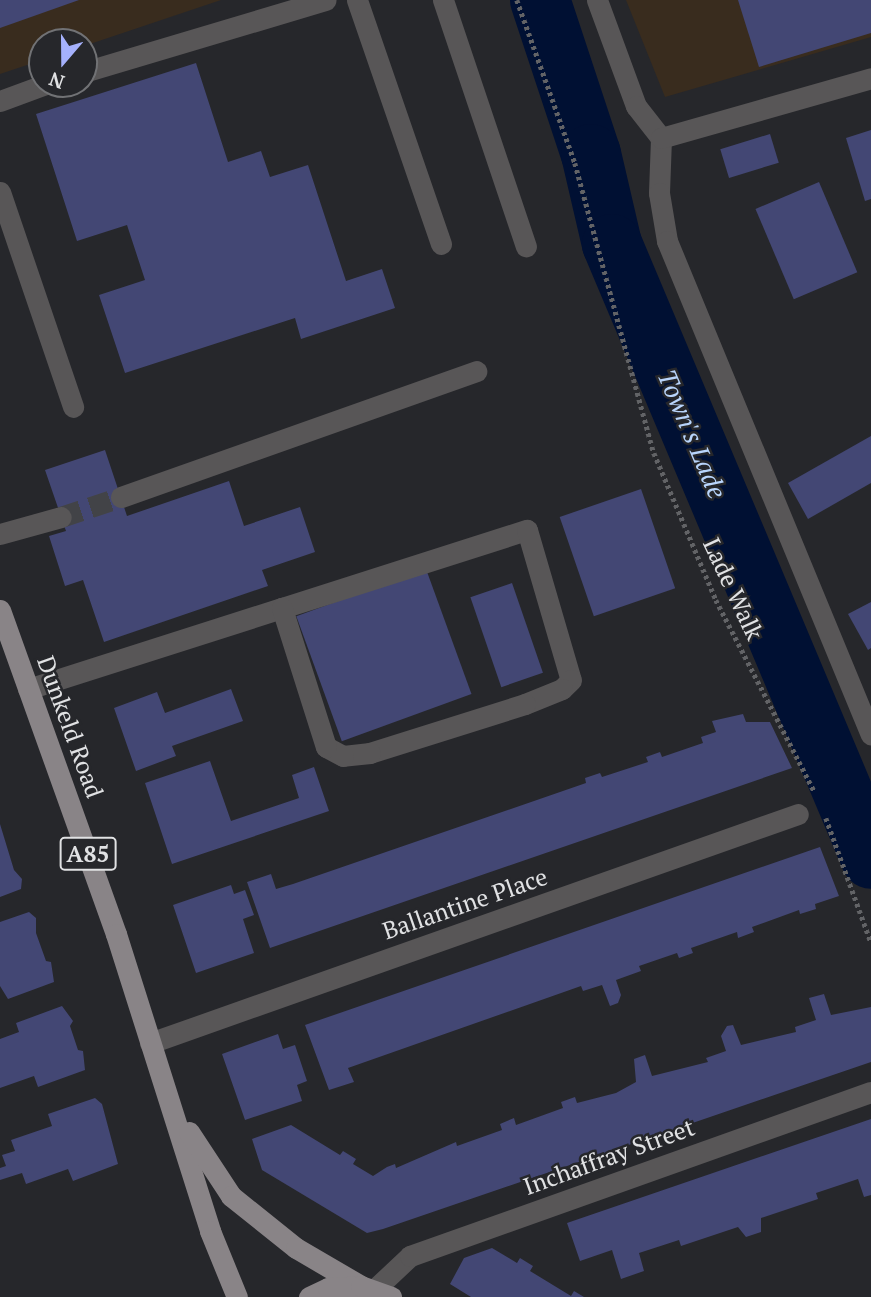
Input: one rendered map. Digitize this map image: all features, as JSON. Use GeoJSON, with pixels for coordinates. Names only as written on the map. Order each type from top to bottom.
{"type":"FeatureCollection","features":[{"type":"Feature","properties":{"kind":"main road","name":"Dunkeld Road"},"geometry":{"type":"LineString","coordinates":[[0,610],[116,934],[210,1231],[237,1297]]}},
{"type":"Feature","properties":{"kind":"main road","name":"Dunkeld Road"},"geometry":{"type":"LineString","coordinates":[[170,1100],[230,1196],[296,1248],[376,1291]]}},
{"type":"Feature","properties":{"kind":"main road"},"geometry":{"type":"LineString","coordinates":[[309,1297],[328,1289],[376,1291]]}},
{"type":"Feature","properties":{"kind":"street"},"geometry":{"type":"LineString","coordinates":[[98,68],[325,0]]}},
{"type":"Feature","properties":{"kind":"street"},"geometry":{"type":"LineString","coordinates":[[357,0],[441,244]]}},
{"type":"Feature","properties":{"kind":"street"},"geometry":{"type":"LineString","coordinates":[[443,0],[526,246]]}},
{"type":"Feature","properties":{"kind":"street"},"geometry":{"type":"LineString","coordinates":[[597,0],[636,106],[661,138],[660,193],[667,240],[871,735]]}},
{"type":"Feature","properties":{"kind":"street"},"geometry":{"type":"LineString","coordinates":[[661,138],[871,78]]}},
{"type":"Feature","properties":{"kind":"street"},"geometry":{"type":"LineString","coordinates":[[0,101],[28,91]]}},
{"type":"Feature","properties":{"kind":"street"},"geometry":{"type":"LineString","coordinates":[[0,192],[73,407]]}},
{"type":"Feature","properties":{"kind":"street"},"geometry":{"type":"LineString","coordinates":[[121,497],[476,370]]}},
{"type":"Feature","properties":{"kind":"street"},"geometry":{"type":"LineString","coordinates":[[0,534],[61,517]]}},
{"type":"Feature","properties":{"kind":"street"},"geometry":{"type":"LineString","coordinates":[[28,689],[282,608],[527,530],[571,680],[562,689],[525,704],[370,753],[343,756],[326,747],[282,608]]}},
{"type":"Feature","properties":{"kind":"street","name":"Ballantine Place"},"geometry":{"type":"LineString","coordinates":[[150,1043],[798,814]]}},
{"type":"Feature","properties":{"kind":"street","name":"Inchaffray Street"},"geometry":{"type":"LineString","coordinates":[[376,1291],[410,1256],[871,1092]]}},
{"type":"Feature","properties":{"kind":"path","name":"Lade Walk"},"geometry":{"type":"LineString","coordinates":[[517,0],[575,163],[654,453],[716,600],[820,804]]}},
{"type":"Feature","properties":{"kind":"path"},"geometry":{"type":"LineString","coordinates":[[825,816],[871,942]]}},
{"type":"Feature","properties":{"kind":"shaded area"},"geometry":{"type":"Polygon","coordinates":[[[0,0],[221,0],[98,41],[98,28],[28,28],[28,65],[0,74],[0,0]]]}},
{"type":"Feature","properties":{"kind":"shaded area"},"geometry":{"type":"Polygon","coordinates":[[[626,0],[871,0],[871,37],[665,97],[626,0]]]}},
{"type":"Feature","properties":{"kind":"building"},"geometry":{"type":"Polygon","coordinates":[[[0,0],[79,0],[0,28],[0,0]]]}},
{"type":"Feature","properties":{"kind":"building"},"geometry":{"type":"Polygon","coordinates":[[[738,0],[871,0],[871,33],[759,67],[738,0]]]}},
{"type":"Feature","properties":{"kind":"building"},"geometry":{"type":"Polygon","coordinates":[[[196,63],[228,162],[261,151],[270,177],[308,165],[346,281],[382,269],[395,308],[301,339],[295,318],[125,373],[99,295],[145,280],[127,225],[77,241],[36,114],[86,98],[98,98],[98,94],[196,63]]]}},
{"type":"Feature","properties":{"kind":"building"},"geometry":{"type":"Polygon","coordinates":[[[871,130],[871,199],[865,201],[846,138],[871,130]]]}},
{"type":"Feature","properties":{"kind":"building"},"geometry":{"type":"Polygon","coordinates":[[[770,134],[779,163],[729,178],[720,149],[770,134]]]}},
{"type":"Feature","properties":{"kind":"building"},"geometry":{"type":"Polygon","coordinates":[[[819,182],[857,272],[794,299],[755,209],[819,182]]]}},
{"type":"Feature","properties":{"kind":"building"},"geometry":{"type":"Polygon","coordinates":[[[871,436],[871,483],[808,519],[788,483],[871,436]]]}},
{"type":"Feature","properties":{"kind":"building"},"geometry":{"type":"Polygon","coordinates":[[[105,450],[127,516],[229,481],[244,526],[300,507],[315,552],[262,570],[268,586],[104,642],[83,580],[65,586],[49,536],[66,531],[45,470],[105,450]]]}},
{"type":"Feature","properties":{"kind":"building"},"geometry":{"type":"Polygon","coordinates":[[[641,489],[675,588],[594,616],[560,517],[641,489]]]}},
{"type":"Feature","properties":{"kind":"building"},"geometry":{"type":"Polygon","coordinates":[[[426,569],[471,694],[342,741],[296,616],[426,569]]]}},
{"type":"Feature","properties":{"kind":"building"},"geometry":{"type":"Polygon","coordinates":[[[512,583],[543,673],[501,687],[470,597],[512,583]]]}},
{"type":"Feature","properties":{"kind":"building"},"geometry":{"type":"Polygon","coordinates":[[[871,602],[871,648],[868,650],[848,614],[871,602]]]}},
{"type":"Feature","properties":{"kind":"building"},"geometry":{"type":"Polygon","coordinates":[[[231,689],[243,721],[172,746],[176,756],[136,771],[114,708],[157,692],[165,713],[231,689]]]}},
{"type":"Feature","properties":{"kind":"building"},"geometry":{"type":"Polygon","coordinates":[[[743,714],[746,722],[770,722],[792,768],[270,948],[247,882],[271,874],[276,889],[293,884],[586,783],[585,778],[600,773],[602,777],[648,762],[646,757],[660,752],[662,757],[703,743],[701,737],[716,732],[712,721],[743,714]]]}},
{"type":"Feature","properties":{"kind":"building"},"geometry":{"type":"Polygon","coordinates":[[[210,761],[231,821],[299,798],[292,775],[314,767],[329,811],[172,864],[145,783],[210,761]]]}},
{"type":"Feature","properties":{"kind":"building"},"geometry":{"type":"Polygon","coordinates":[[[0,824],[14,870],[22,879],[21,889],[0,897],[0,824]]]}},
{"type":"Feature","properties":{"kind":"building"},"geometry":{"type":"Polygon","coordinates":[[[820,847],[839,896],[815,904],[816,909],[800,914],[799,910],[752,927],[754,932],[738,938],[737,932],[691,948],[693,953],[679,958],[677,953],[639,966],[641,971],[616,980],[621,995],[618,1003],[610,1006],[602,985],[583,991],[581,986],[348,1068],[354,1082],[329,1090],[305,1025],[820,847]]]}},
{"type":"Feature","properties":{"kind":"building"},"geometry":{"type":"Polygon","coordinates":[[[231,885],[234,894],[245,890],[254,915],[243,919],[254,953],[196,973],[173,905],[231,885]]]}},
{"type":"Feature","properties":{"kind":"building"},"geometry":{"type":"Polygon","coordinates":[[[29,912],[36,918],[36,933],[46,961],[51,962],[54,982],[8,999],[0,986],[0,922],[29,912]]]}},
{"type":"Feature","properties":{"kind":"building"},"geometry":{"type":"Polygon","coordinates":[[[824,994],[831,1015],[871,1007],[871,1062],[383,1229],[367,1233],[262,1170],[252,1139],[291,1125],[340,1155],[343,1151],[356,1159],[353,1164],[373,1176],[387,1167],[395,1164],[396,1168],[456,1142],[457,1146],[502,1130],[500,1124],[514,1118],[516,1125],[563,1108],[561,1102],[575,1097],[577,1103],[616,1093],[636,1082],[634,1059],[645,1055],[652,1076],[708,1062],[706,1058],[726,1051],[721,1036],[727,1026],[733,1025],[741,1045],[796,1032],[795,1027],[816,1020],[809,998],[824,994]]]}},
{"type":"Feature","properties":{"kind":"building"},"geometry":{"type":"Polygon","coordinates":[[[62,1006],[73,1021],[70,1026],[78,1050],[83,1051],[85,1070],[38,1087],[34,1076],[0,1088],[0,1039],[19,1032],[16,1023],[62,1006]]]}},
{"type":"Feature","properties":{"kind":"building"},"geometry":{"type":"Polygon","coordinates":[[[278,1034],[283,1049],[295,1045],[307,1081],[297,1085],[302,1101],[245,1120],[222,1054],[278,1034]]]}},
{"type":"Feature","properties":{"kind":"building"},"geometry":{"type":"Polygon","coordinates":[[[95,1098],[102,1104],[118,1164],[73,1181],[68,1169],[26,1184],[22,1173],[0,1180],[0,1168],[6,1166],[2,1155],[15,1151],[11,1140],[52,1126],[48,1114],[95,1098]]]}},
{"type":"Feature","properties":{"kind":"building"},"geometry":{"type":"Polygon","coordinates":[[[871,1119],[871,1195],[864,1197],[858,1179],[816,1193],[818,1199],[761,1218],[761,1232],[746,1237],[738,1227],[681,1246],[679,1240],[639,1253],[644,1271],[621,1279],[612,1250],[580,1261],[567,1223],[871,1119]]]}},
{"type":"Feature","properties":{"kind":"building"},"geometry":{"type":"Polygon","coordinates":[[[492,1248],[517,1263],[520,1258],[533,1266],[530,1271],[571,1296],[574,1291],[584,1297],[471,1297],[450,1284],[464,1258],[492,1248]]]}},
{"type":"Feature","properties":{"kind":"waterway","name":"Town's Lade"},"geometry":{"type":"LineString","coordinates":[[540,0],[591,154],[612,244],[871,859]]}},
{"type":"Feature","properties":{"kind":"tunnel"},"geometry":{"type":"LineString","coordinates":[[61,517],[121,497]]}}]}
